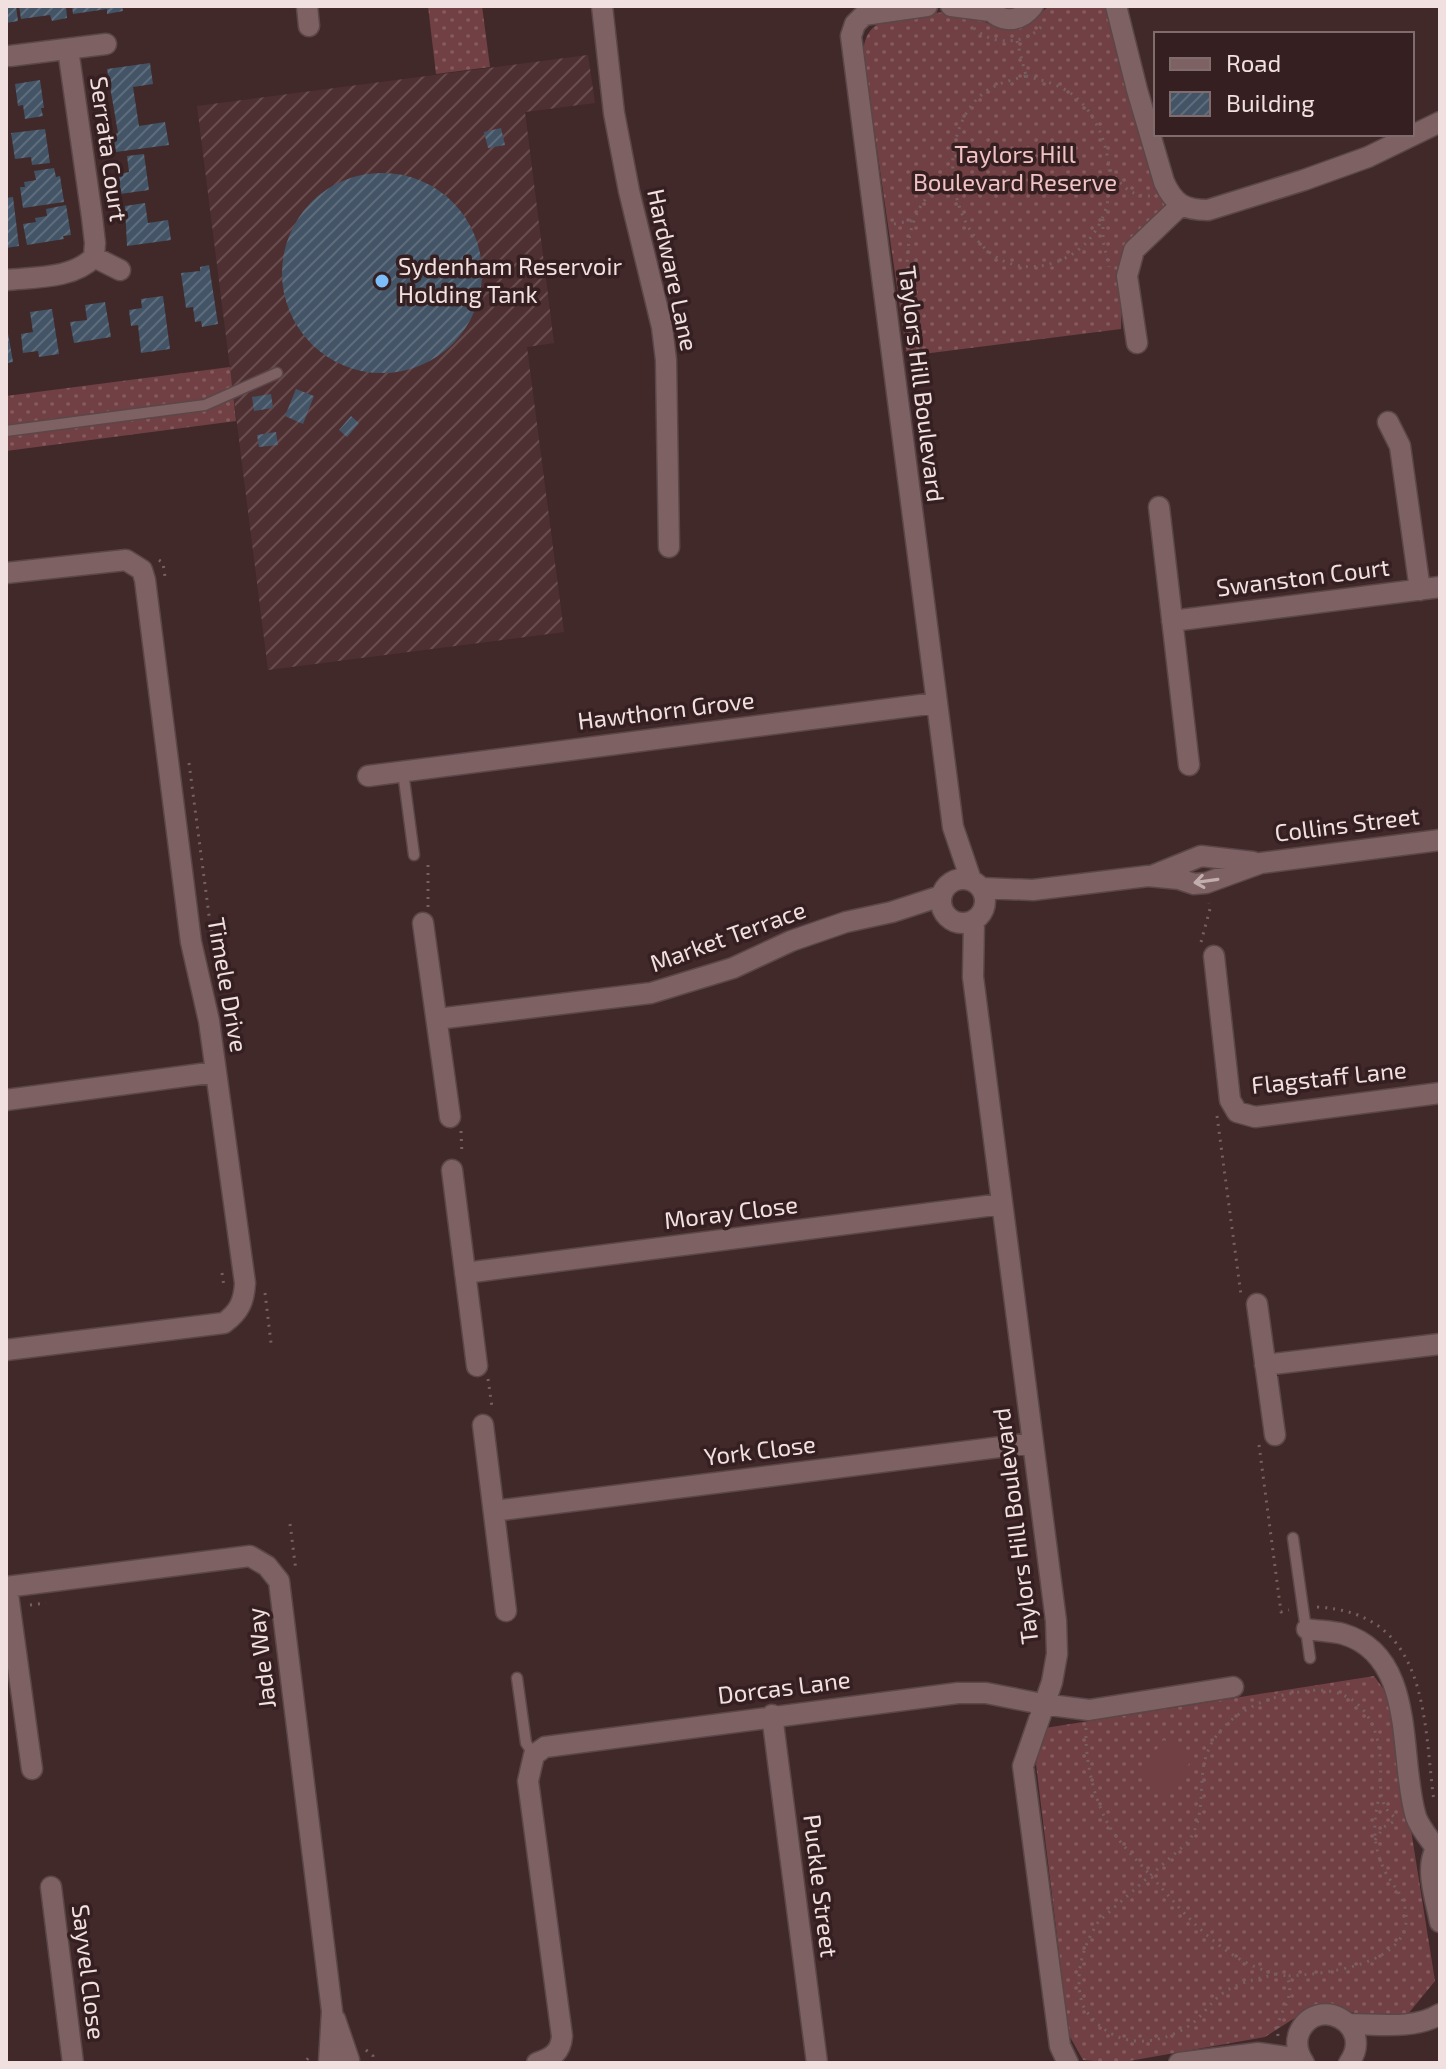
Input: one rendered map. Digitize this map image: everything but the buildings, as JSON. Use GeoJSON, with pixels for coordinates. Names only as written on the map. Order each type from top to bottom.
{"type":"FeatureCollection","features":[{"type":"Feature","properties":{"kind":"street","name":"Hardware Lane"},"geometry":{"type":"LineString","coordinates":[[602,6],[614,113],[629,191],[662,327],[666,360],[669,547]]}},
{"type":"Feature","properties":{"kind":"street","name":"Taylors Hill Boulevard"},"geometry":{"type":"LineString","coordinates":[[927,6],[864,15],[855,24],[851,36],[1056,1621],[1057,1654],[1052,1682],[1023,1766],[1060,2046],[1068,2063]]}},
{"type":"Feature","properties":{"kind":"street"},"geometry":{"type":"LineString","coordinates":[[951,6],[988,8],[1003,19],[1012,20],[1026,14],[1033,6]]}},
{"type":"Feature","properties":{"kind":"street"},"geometry":{"type":"LineString","coordinates":[[1116,6],[1137,90],[1175,201],[1193,210],[1208,210],[1304,180],[1368,157],[1411,136]]}},
{"type":"Feature","properties":{"kind":"street","name":"Serrata Court"},"geometry":{"type":"LineString","coordinates":[[10,56],[106,44]]}},
{"type":"Feature","properties":{"kind":"street","name":"Serrata Court"},"geometry":{"type":"LineString","coordinates":[[68,49],[92,217],[94,257]]}},
{"type":"Feature","properties":{"kind":"street"},"geometry":{"type":"LineString","coordinates":[[1414,135],[1440,122]]}},
{"type":"Feature","properties":{"kind":"street"},"geometry":{"type":"LineString","coordinates":[[1137,343],[1127,276],[1134,250],[1175,201]]}},
{"type":"Feature","properties":{"kind":"street"},"geometry":{"type":"LineString","coordinates":[[6,280],[69,272],[94,257],[120,270]]}},
{"type":"Feature","properties":{"kind":"street"},"geometry":{"type":"LineString","coordinates":[[1388,422],[1400,446],[1430,588]]}},
{"type":"Feature","properties":{"kind":"street"},"geometry":{"type":"LineString","coordinates":[[1159,507],[1189,765]]}},
{"type":"Feature","properties":{"kind":"street","name":"Timele Drive"},"geometry":{"type":"LineString","coordinates":[[6,573],[116,560],[135,563],[142,570],[191,942],[209,1021],[245,1283],[244,1300],[236,1314],[224,1323],[6,1350]]}},
{"type":"Feature","properties":{"kind":"street","name":"Swanston Court"},"geometry":{"type":"LineString","coordinates":[[1172,621],[1430,588]]}},
{"type":"Feature","properties":{"kind":"street","name":"Hawthorn Grove"},"geometry":{"type":"LineString","coordinates":[[368,776],[936,703]]}},
{"type":"Feature","properties":{"kind":"street","name":"Collins Street"},"geometry":{"type":"LineString","coordinates":[[962,901],[1148,876],[1201,856],[1261,863],[1440,840]]}},
{"type":"Feature","properties":{"kind":"street","name":"Market Terrace"},"geometry":{"type":"LineString","coordinates":[[437,1019],[651,993],[733,968],[791,941],[846,922],[962,901]]}},
{"type":"Feature","properties":{"kind":"street"},"geometry":{"type":"LineString","coordinates":[[423,923],[450,1117]]}},
{"type":"Feature","properties":{"kind":"street","name":"Flagstaff Lane"},"geometry":{"type":"LineString","coordinates":[[1214,956],[1230,1100],[1237,1112],[1255,1117],[1440,1093]]}},
{"type":"Feature","properties":{"kind":"street"},"geometry":{"type":"LineString","coordinates":[[6,1100],[216,1072]]}},
{"type":"Feature","properties":{"kind":"street"},"geometry":{"type":"LineString","coordinates":[[452,1170],[465,1273],[482,1368]]}},
{"type":"Feature","properties":{"kind":"street","name":"Moray Close"},"geometry":{"type":"LineString","coordinates":[[465,1273],[1002,1204]]}},
{"type":"Feature","properties":{"kind":"street"},"geometry":{"type":"LineString","coordinates":[[1257,1304],[1275,1435]]}},
{"type":"Feature","properties":{"kind":"street"},"geometry":{"type":"LineString","coordinates":[[1265,1365],[1440,1344]]}},
{"type":"Feature","properties":{"kind":"street"},"geometry":{"type":"LineString","coordinates":[[483,1425],[506,1611]]}},
{"type":"Feature","properties":{"kind":"street","name":"York Close"},"geometry":{"type":"LineString","coordinates":[[494,1511],[1032,1443]]}},
{"type":"Feature","properties":{"kind":"street","name":"Jade Way"},"geometry":{"type":"LineString","coordinates":[[6,1587],[250,1556],[267,1566],[279,1581],[340,2062]]}},
{"type":"Feature","properties":{"kind":"street"},"geometry":{"type":"LineString","coordinates":[[6,1587],[32,1769]]}},
{"type":"Feature","properties":{"kind":"street"},"geometry":{"type":"LineString","coordinates":[[1307,1629],[1344,1634],[1369,1647],[1391,1673],[1398,1698],[1407,1819],[1438,1846],[1431,1873],[1440,1922]]}},
{"type":"Feature","properties":{"kind":"street","name":"Dorcas Lane"},"geometry":{"type":"LineString","coordinates":[[534,1755],[545,1747],[958,1693],[986,1693],[1086,1709],[1233,1687]]}},
{"type":"Feature","properties":{"kind":"street","name":"Puckle Street"},"geometry":{"type":"LineString","coordinates":[[772,1715],[817,2063]]}},
{"type":"Feature","properties":{"kind":"street"},"geometry":{"type":"LineString","coordinates":[[534,1755],[528,1781],[564,2055],[537,2063]]}},
{"type":"Feature","properties":{"kind":"street","name":"Sayvel Close"},"geometry":{"type":"LineString","coordinates":[[51,1887],[73,2063]]}},
{"type":"Feature","properties":{"kind":"street"},"geometry":{"type":"LineString","coordinates":[[1349,2024],[1395,2024],[1430,2020],[1440,2014]]}},
{"type":"Feature","properties":{"kind":"street"},"geometry":{"type":"LineString","coordinates":[[1258,2053],[1300,2032],[1312,2018],[1322,2015],[1341,2018],[1349,2024],[1354,2032],[1352,2060]]}},
{"type":"Feature","properties":{"kind":"street"},"geometry":{"type":"LineString","coordinates":[[1352,2060],[1395,2024]]}},
{"type":"Feature","properties":{"kind":"street"},"geometry":{"type":"LineString","coordinates":[[1300,2032],[1297,2050],[1302,2061]]}},
{"type":"Feature","properties":{"kind":"street"},"geometry":{"type":"LineString","coordinates":[[1179,2063],[1258,2053],[1302,2061]]}},
{"type":"Feature","properties":{"kind":"lane"},"geometry":{"type":"LineString","coordinates":[[6,431],[205,405],[277,373]]}},
{"type":"Feature","properties":{"kind":"lane"},"geometry":{"type":"LineString","coordinates":[[403,772],[413,849]]}},
{"type":"Feature","properties":{"kind":"lane"},"geometry":{"type":"LineString","coordinates":[[1293,1538],[1310,1658]]}},
{"type":"Feature","properties":{"kind":"lane"},"geometry":{"type":"LineString","coordinates":[[517,1678],[526,1743],[534,1755]]}},
{"type":"Feature","properties":{"kind":"path"},"geometry":{"type":"LineString","coordinates":[[1016,40],[1026,76]]}},
{"type":"Feature","properties":{"kind":"path"},"geometry":{"type":"LineString","coordinates":[[1026,76],[1050,82],[1082,102],[1101,134],[1109,169],[1103,217],[1090,240],[1066,259],[1043,266],[1019,266],[986,250],[967,225],[951,177],[955,137],[973,103],[997,86],[1026,76]]}},
{"type":"Feature","properties":{"kind":"path"},"geometry":{"type":"LineString","coordinates":[[1109,169],[1123,187],[1140,197],[1175,201]]}},
{"type":"Feature","properties":{"kind":"path"},"geometry":{"type":"LineString","coordinates":[[892,354],[918,350],[906,270],[907,247],[914,220],[935,191],[951,177]]}},
{"type":"Feature","properties":{"kind":"path"},"geometry":{"type":"LineString","coordinates":[[413,849],[426,842],[431,923],[423,923]]}},
{"type":"Feature","properties":{"kind":"path"},"geometry":{"type":"LineString","coordinates":[[222,1273],[225,1293]]}},
{"type":"Feature","properties":{"kind":"path"},"geometry":{"type":"LineString","coordinates":[[482,1368],[494,1424],[483,1425]]}},
{"type":"Feature","properties":{"kind":"path"},"geometry":{"type":"LineString","coordinates":[[290,1524],[297,1580]]}},
{"type":"Feature","properties":{"kind":"path"},"geometry":{"type":"LineString","coordinates":[[10,1608],[52,1602]]}},
{"type":"Feature","properties":{"kind":"path"},"geometry":{"type":"LineString","coordinates":[[1276,1974],[1237,1985],[1222,1994],[1185,2029],[1161,2038],[1122,2040],[1102,2028],[1083,2004],[1080,1965],[1083,1950],[1099,1921],[1188,1842],[1195,1832],[1202,1802],[1201,1771],[1212,1743],[1223,1728],[1239,1715],[1286,1694],[1330,1689],[1355,1701],[1375,1734],[1380,1754],[1384,1807],[1407,1819]]}},
{"type":"Feature","properties":{"kind":"path"},"geometry":{"type":"LineString","coordinates":[[1086,1709],[1088,1761],[1100,1807],[1123,1844],[1187,1919],[1230,1954],[1251,1966],[1276,1974],[1336,1972],[1386,1952],[1398,1941],[1406,1924],[1405,1909],[1379,1858],[1375,1841],[1375,1813],[1381,1789]]}},
{"type":"Feature","properties":{"kind":"path"},"geometry":{"type":"LineString","coordinates":[[1375,1841],[1384,1827],[1407,1819]]}},
{"type":"Feature","properties":{"kind":"path"},"geometry":{"type":"LineString","coordinates":[[1279,2042],[1277,2020],[1285,2009],[1291,1990],[1287,1976]]}},
{"type":"Feature","properties":{"kind":"shaded area"},"geometry":{"type":"Polygon","coordinates":[[[588,55],[595,103],[525,112],[554,343],[527,347],[564,632],[268,670],[197,106],[588,55]]]}},
{"type":"Feature","properties":{"kind":"green space"},"geometry":{"type":"Polygon","coordinates":[[[428,6],[482,6],[490,67],[436,74],[428,6]]]}},
{"type":"Feature","properties":{"kind":"green space","name":"Taylors Hill Boulevard Reserve"},"geometry":{"type":"Polygon","coordinates":[[[1049,6],[1110,6],[1165,207],[1122,272],[1121,329],[907,356],[864,60],[866,38],[881,22],[933,13],[967,16],[1009,29],[1032,19],[1049,6]]]}},
{"type":"Feature","properties":{"kind":"green space"},"geometry":{"type":"Polygon","coordinates":[[[230,367],[236,421],[6,451],[6,396],[230,367]]]}},
{"type":"Feature","properties":{"kind":"green space"},"geometry":{"type":"Polygon","coordinates":[[[1374,1676],[1390,1698],[1435,1981],[1408,2014],[1369,2018],[1331,2005],[1309,2009],[1265,2037],[1118,2063],[1083,2060],[1069,2035],[1036,1764],[1045,1728],[1374,1676]]]}},
{"type":"Feature","properties":{"kind":"green space"},"geometry":{"type":"Polygon","coordinates":[[[1164,1740],[1192,1760],[1167,1793],[1139,1773],[1164,1740]]]}},
{"type":"Feature","properties":{"kind":"place","name":"Sydenham Reservoir Holding Tank"},"geometry":{"type":"Point","coordinates":[382,281]}}]}
